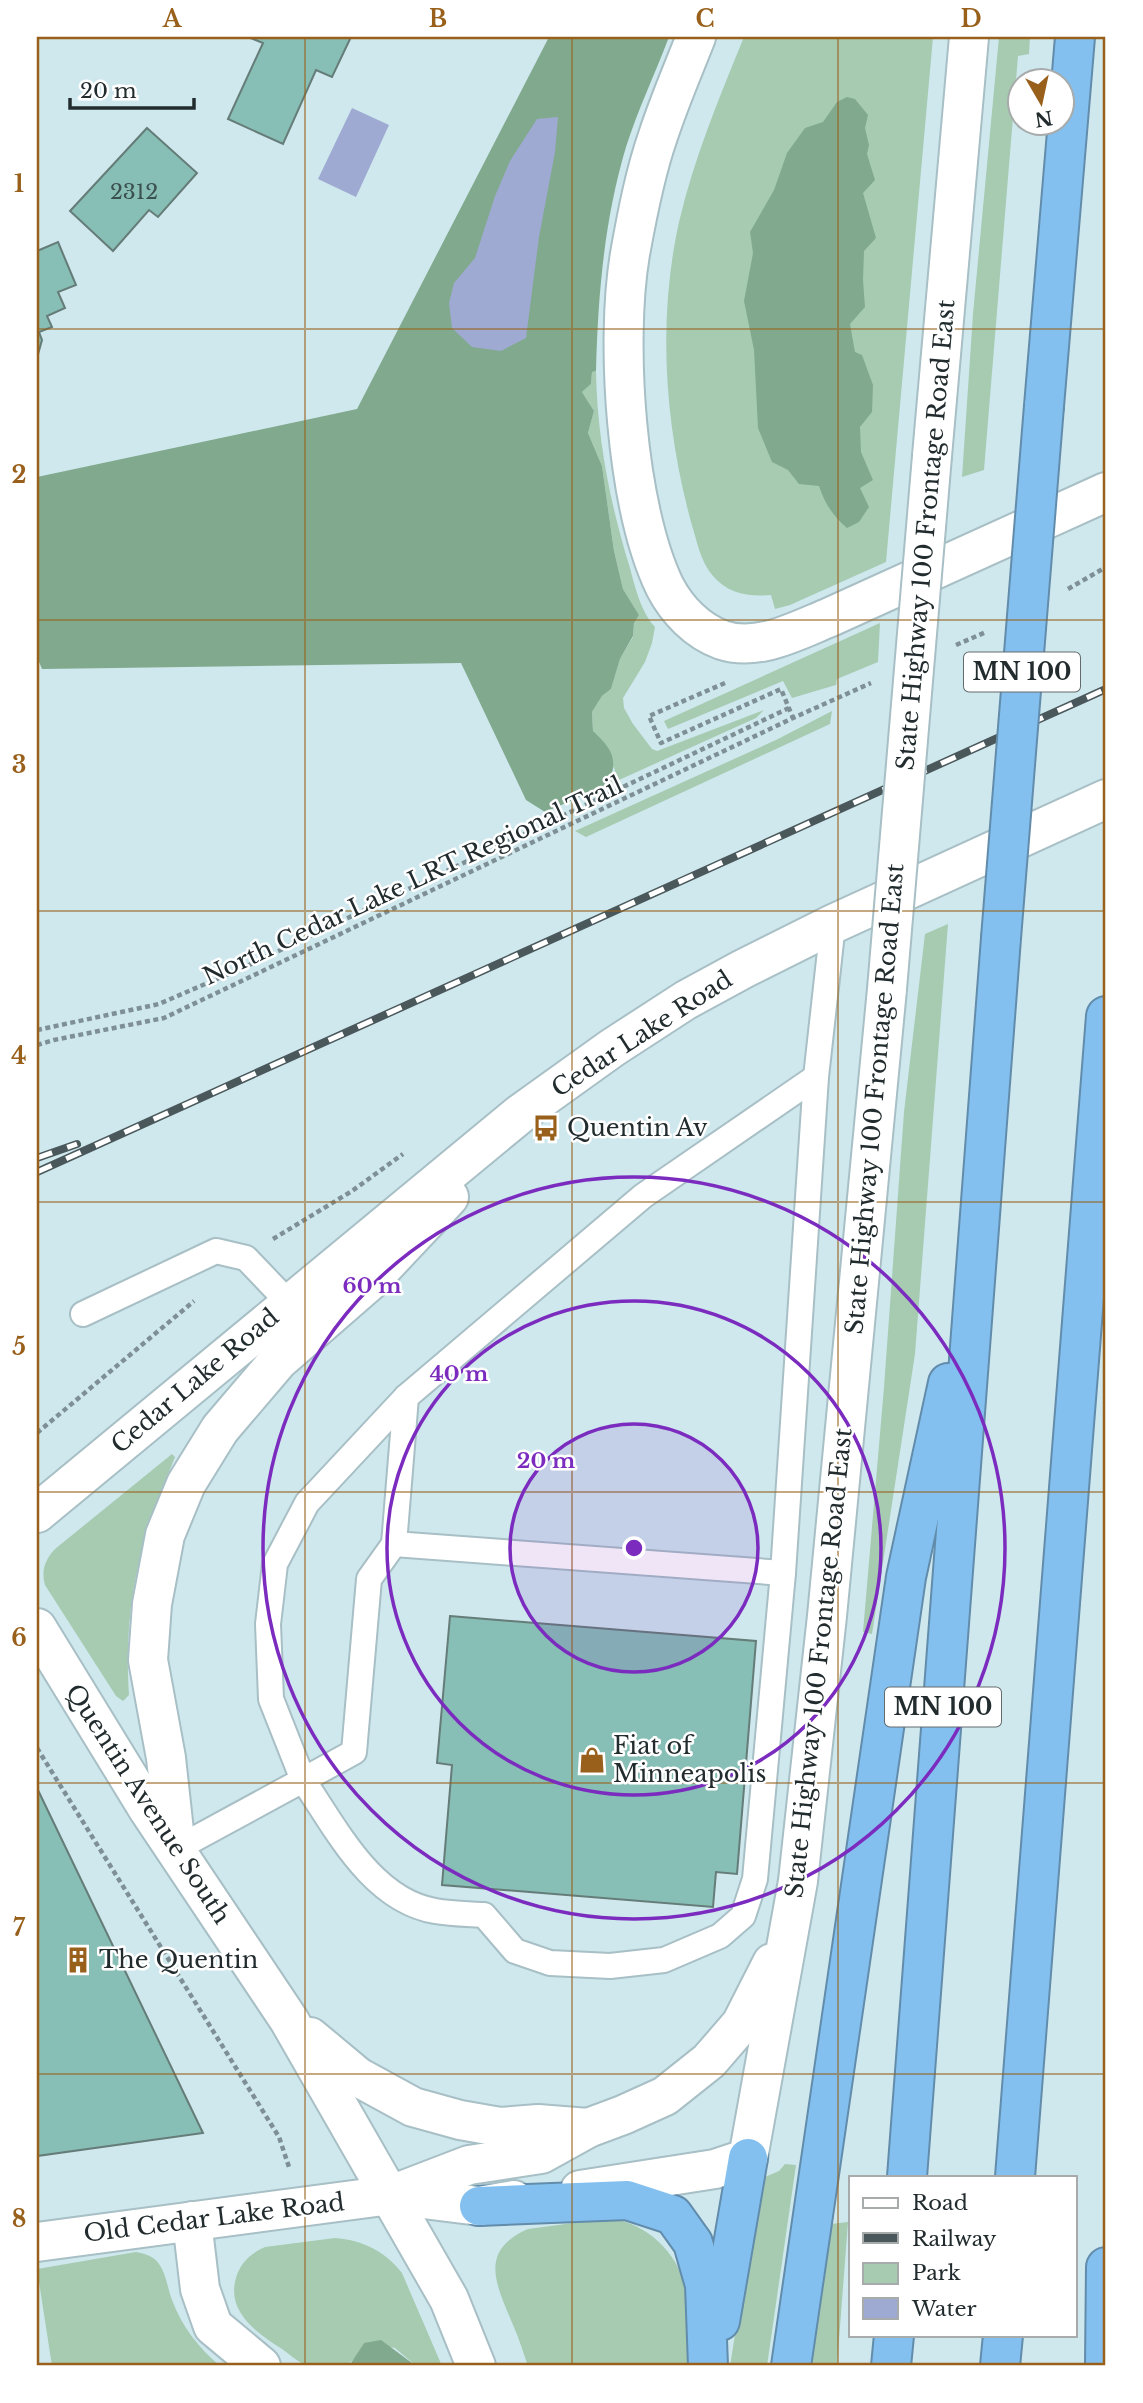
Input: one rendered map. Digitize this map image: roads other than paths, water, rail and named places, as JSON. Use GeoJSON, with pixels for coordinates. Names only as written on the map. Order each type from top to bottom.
{"type":"FeatureCollection","features":[{"type":"Feature","properties":{"kind":"highway","name":"MN 100"},"geometry":{"type":"LineString","coordinates":[[907,2176],[1001,937],[1075,37]]}},
{"type":"Feature","properties":{"kind":"highway"},"geometry":{"type":"LineString","coordinates":[[1016,2176],[1106,1016]]}},
{"type":"Feature","properties":{"kind":"highway"},"geometry":{"type":"LineString","coordinates":[[790,2366],[906,1577],[979,1237]]}},
{"type":"Feature","properties":{"kind":"highway"},"geometry":{"type":"LineString","coordinates":[[710,2366],[748,2158]]}},
{"type":"Feature","properties":{"kind":"highway"},"geometry":{"type":"LineString","coordinates":[[479,2206],[627,2200],[673,2215],[693,2243],[705,2285],[710,2366]]}},
{"type":"Feature","properties":{"kind":"highway"},"geometry":{"type":"LineString","coordinates":[[1105,2366],[1106,2267]]}},
{"type":"Feature","properties":{"kind":"highway"},"geometry":{"type":"LineString","coordinates":[[891,2366],[894,2336]]}},
{"type":"Feature","properties":{"kind":"highway"},"geometry":{"type":"LineString","coordinates":[[1000,2366],[1003,2336]]}},
{"type":"Feature","properties":{"kind":"street"},"geometry":{"type":"LineString","coordinates":[[696,37],[657,137],[630,255],[625,308],[624,371],[637,491],[649,544],[666,587],[681,611],[701,630],[723,640],[749,644],[782,636],[828,618],[1106,492]]}},
{"type":"Feature","properties":{"kind":"street","name":"State Highway 100 Frontage Road East"},"geometry":{"type":"LineString","coordinates":[[748,2158],[798,1881],[828,1602],[887,989],[970,37]]}},
{"type":"Feature","properties":{"kind":"street","name":"Cedar Lake Road"},"geometry":{"type":"LineString","coordinates":[[37,1513],[520,1114],[612,1048],[686,1000],[743,969],[1106,799]]}},
{"type":"Feature","properties":{"kind":"street"},"geometry":{"type":"LineString","coordinates":[[176,1849],[166,1758],[148,1660],[152,1604],[165,1535],[186,1484],[220,1429],[278,1361],[370,1281],[435,1215],[520,1114]]}},
{"type":"Feature","properties":{"kind":"street","name":"Quentin Avenue South"},"geometry":{"type":"LineString","coordinates":[[37,1628],[148,1809],[289,2020],[391,2195]]}},
{"type":"Feature","properties":{"kind":"street","name":"Old Cedar Lake Road"},"geometry":{"type":"LineString","coordinates":[[37,2242],[391,2195],[468,2165],[541,2154],[589,2128],[665,2096],[709,2061],[741,2024],[770,1967],[798,1881]]}},
{"type":"Feature","properties":{"kind":"street"},"geometry":{"type":"LineString","coordinates":[[289,2020],[358,2077],[413,2107],[460,2120],[500,2127],[538,2124],[589,2128]]}},
{"type":"Feature","properties":{"kind":"street","name":"Old Cedar Lake Road"},"geometry":{"type":"LineString","coordinates":[[391,2195],[479,2206],[715,2169],[748,2158]]}},
{"type":"Feature","properties":{"kind":"street"},"geometry":{"type":"LineString","coordinates":[[391,2195],[449,2300],[476,2366]]}},
{"type":"Feature","properties":{"kind":"street"},"geometry":{"type":"LineString","coordinates":[[192,2221],[200,2289],[213,2326],[261,2366]]}},
{"type":"Feature","properties":{"kind":"lane"},"geometry":{"type":"LineString","coordinates":[[816,1077],[643,1196],[405,1397],[307,1503],[275,1564],[268,1624],[271,1699],[303,1780],[359,1862],[396,1896],[433,1911],[484,1915],[515,1951],[551,1963],[610,1966],[664,1960],[720,1936],[743,1916],[755,1879],[783,1573],[816,1077],[833,925]]}},
{"type":"Feature","properties":{"kind":"lane"},"geometry":{"type":"LineString","coordinates":[[83,1314],[216,1251],[246,1258],[289,1303]]}},
{"type":"Feature","properties":{"kind":"lane"},"geometry":{"type":"LineString","coordinates":[[176,1849],[354,1752],[369,1579],[394,1544],[405,1397]]}},
{"type":"Feature","properties":{"kind":"lane"},"geometry":{"type":"LineString","coordinates":[[394,1544],[783,1573]]}},
{"type":"Feature","properties":{"kind":"water"},"geometry":{"type":"Polygon","coordinates":[[[352,108],[389,125],[356,197],[318,179],[352,108]]]}},
{"type":"Feature","properties":{"kind":"water"},"geometry":{"type":"Polygon","coordinates":[[[558,117],[526,338],[501,351],[472,347],[452,328],[449,303],[454,283],[475,258],[495,196],[510,161],[537,119],[558,117]]]}},
{"type":"Feature","properties":{"kind":"railway"},"geometry":{"type":"LineString","coordinates":[[37,1172],[1106,689]]}},
{"type":"Feature","properties":{"kind":"railway"},"geometry":{"type":"LineString","coordinates":[[37,1158],[77,1144]]}},
{"type":"Feature","properties":{"kind":"place","name":"Quentin Av"},"geometry":{"type":"Point","coordinates":[546,1128]}},
{"type":"Feature","properties":{"kind":"place","name":"Fiat of Minneapolis"},"geometry":{"type":"Point","coordinates":[592,1760]}},
{"type":"Feature","properties":{"kind":"place","name":"The Quentin"},"geometry":{"type":"Point","coordinates":[78,1960]}}]}
